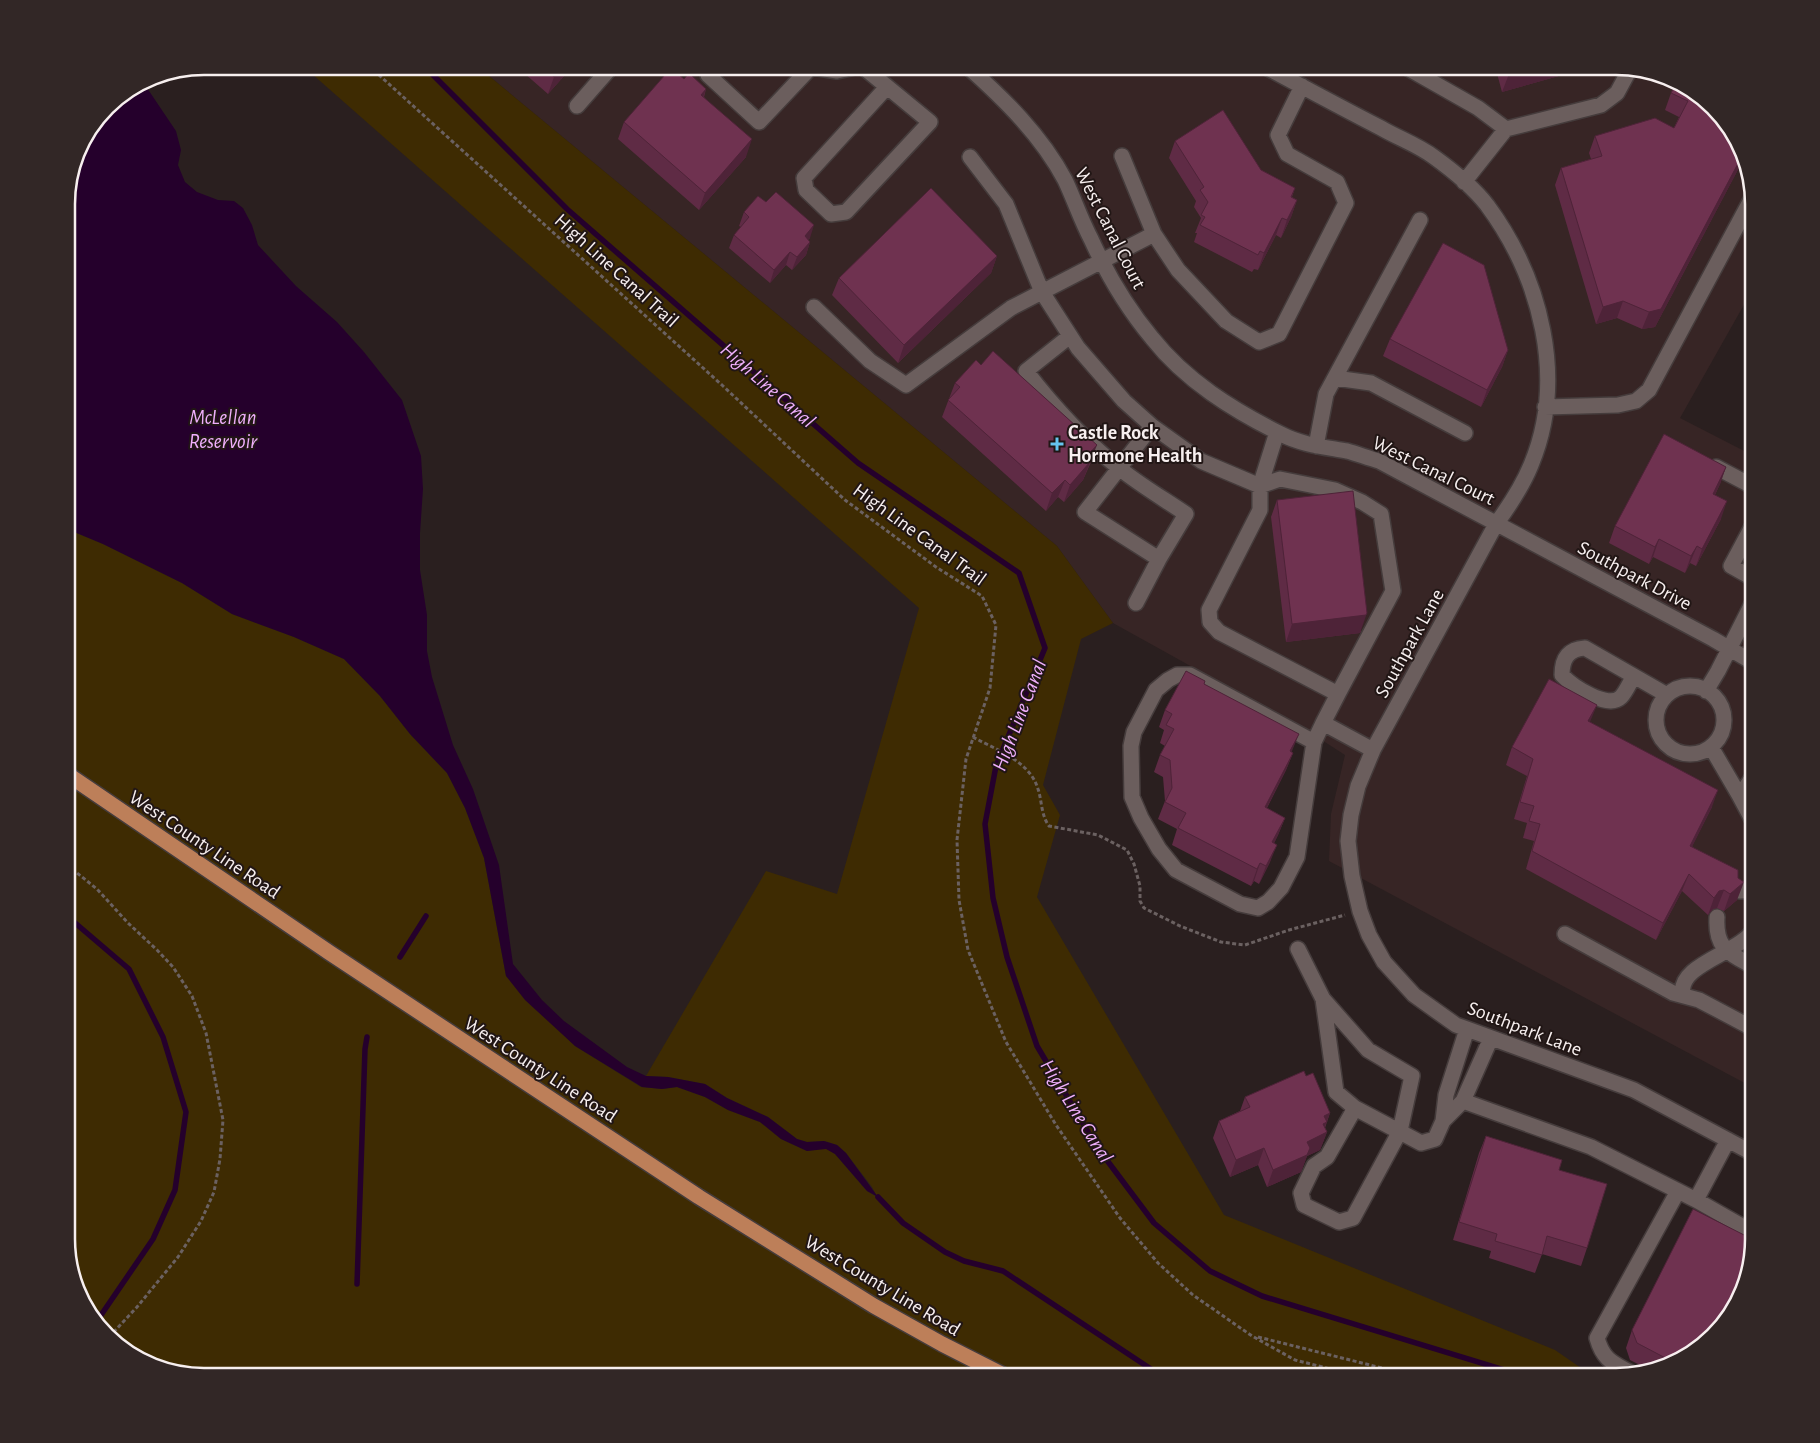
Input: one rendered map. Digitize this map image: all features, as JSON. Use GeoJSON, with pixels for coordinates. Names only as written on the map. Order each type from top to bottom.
{"type":"FeatureCollection","features":[{"type":"Feature","properties":{"kind":"main road","name":"West County Line Road"},"geometry":{"type":"LineString","coordinates":[[75,780],[330,953],[699,1197],[874,1306],[986,1368]]}},
{"type":"Feature","properties":{"kind":"street"},"geometry":{"type":"LineString","coordinates":[[577,106],[604,75]]}},
{"type":"Feature","properties":{"kind":"street"},"geometry":{"type":"LineString","coordinates":[[708,75],[759,122],[802,75]]}},
{"type":"Feature","properties":{"kind":"street"},"geometry":{"type":"LineString","coordinates":[[872,75],[887,87],[930,122],[846,212],[831,214],[806,190],[804,178],[887,87]]}},
{"type":"Feature","properties":{"kind":"street","name":"West Canal Court"},"geometry":{"type":"LineString","coordinates":[[977,75],[1008,104],[1047,152],[1064,179],[1102,262],[1126,302],[1152,338],[1186,374],[1222,401],[1277,432],[1316,446],[1379,461],[1496,524]]}},
{"type":"Feature","properties":{"kind":"street","name":"Southpark Lane"},"geometry":{"type":"LineString","coordinates":[[1281,75],[1433,156],[1464,182],[1486,204],[1520,260],[1532,288],[1539,310],[1546,348],[1548,370],[1545,407],[1542,427],[1532,464],[1516,496],[1496,524],[1373,750],[1358,786],[1351,815],[1348,841],[1352,876],[1360,911],[1369,934],[1384,962],[1414,995],[1456,1025],[1634,1090],[1745,1149]]}},
{"type":"Feature","properties":{"kind":"street"},"geometry":{"type":"LineString","coordinates":[[1420,75],[1478,108],[1506,129]]}},
{"type":"Feature","properties":{"kind":"street"},"geometry":{"type":"LineString","coordinates":[[1464,182],[1506,129],[1601,105],[1618,92],[1627,76]]}},
{"type":"Feature","properties":{"kind":"street"},"geometry":{"type":"LineString","coordinates":[[1122,156],[1154,234],[1178,270],[1226,321],[1259,342],[1279,334],[1346,203],[1337,182],[1286,154],[1278,135],[1302,86]]}},
{"type":"Feature","properties":{"kind":"street"},"geometry":{"type":"LineString","coordinates":[[970,157],[1006,204],[1042,292],[1078,348],[1124,401],[1152,426],[1201,461],[1260,486],[1280,479],[1335,490],[1362,502],[1380,514],[1393,591],[1314,742],[1297,857],[1281,888],[1268,902],[1258,908],[1240,904],[1176,870],[1159,849],[1141,818],[1132,797],[1131,746],[1134,732],[1156,690],[1168,680],[1177,675],[1190,675],[1314,742]]}},
{"type":"Feature","properties":{"kind":"street"},"geometry":{"type":"LineString","coordinates":[[1545,407],[1618,405],[1636,401],[1649,390],[1745,211]]}},
{"type":"Feature","properties":{"kind":"street"},"geometry":{"type":"LineString","coordinates":[[1316,446],[1326,394],[1420,220]]}},
{"type":"Feature","properties":{"kind":"street"},"geometry":{"type":"LineString","coordinates":[[814,307],[870,361],[906,385],[1011,308],[1154,234]]}},
{"type":"Feature","properties":{"kind":"street"},"geometry":{"type":"LineString","coordinates":[[1070,336],[1026,371],[1078,431],[1119,468],[1186,514],[1136,603]]}},
{"type":"Feature","properties":{"kind":"street"},"geometry":{"type":"LineString","coordinates":[[1334,378],[1371,383],[1465,433]]}},
{"type":"Feature","properties":{"kind":"street"},"geometry":{"type":"LineString","coordinates":[[1152,426],[1085,512],[1159,559]]}},
{"type":"Feature","properties":{"kind":"street"},"geometry":{"type":"LineString","coordinates":[[1277,432],[1260,486],[1260,510],[1209,610],[1210,622],[1219,632],[1338,694]]}},
{"type":"Feature","properties":{"kind":"street"},"geometry":{"type":"LineString","coordinates":[[1716,467],[1745,482]]}},
{"type":"Feature","properties":{"kind":"street","name":"Southpark Drive"},"geometry":{"type":"LineString","coordinates":[[1496,524],[1745,658]]}},
{"type":"Feature","properties":{"kind":"street"},"geometry":{"type":"LineString","coordinates":[[1745,540],[1731,566],[1745,574]]}},
{"type":"Feature","properties":{"kind":"street"},"geometry":{"type":"LineString","coordinates":[[1706,690],[1745,618]]}},
{"type":"Feature","properties":{"kind":"street"},"geometry":{"type":"LineString","coordinates":[[1634,676],[1621,697],[1612,701],[1604,701],[1568,682],[1562,675],[1562,665],[1567,656],[1576,649],[1585,648],[1634,676],[1667,695]]}},
{"type":"Feature","properties":{"kind":"street"},"geometry":{"type":"LineString","coordinates":[[1686,686],[1706,690],[1721,707],[1724,718],[1723,729],[1711,747],[1701,753],[1689,754],[1678,752],[1668,746],[1660,737],[1656,726],[1656,715],[1660,704],[1667,695],[1676,689],[1686,686]]}},
{"type":"Feature","properties":{"kind":"street"},"geometry":{"type":"LineString","coordinates":[[1323,723],[1373,750]]}},
{"type":"Feature","properties":{"kind":"street"},"geometry":{"type":"LineString","coordinates":[[1711,747],[1745,806]]}},
{"type":"Feature","properties":{"kind":"street"},"geometry":{"type":"LineString","coordinates":[[1739,795],[1745,788]]}},
{"type":"Feature","properties":{"kind":"street"},"geometry":{"type":"LineString","coordinates":[[1717,917],[1716,931],[1726,951],[1745,962]]}},
{"type":"Feature","properties":{"kind":"street"},"geometry":{"type":"LineString","coordinates":[[1565,934],[1673,993],[1699,1000],[1745,1024]]}},
{"type":"Feature","properties":{"kind":"street"},"geometry":{"type":"LineString","coordinates":[[1683,995],[1682,990],[1687,976],[1701,965],[1745,939]]}},
{"type":"Feature","properties":{"kind":"street"},"geometry":{"type":"LineString","coordinates":[[1298,949],[1323,999],[1368,1050],[1412,1076],[1400,1131],[1353,1218],[1339,1222],[1304,1205],[1301,1193],[1314,1166],[1327,1157],[1355,1108]]}},
{"type":"Feature","properties":{"kind":"street"},"geometry":{"type":"LineString","coordinates":[[1323,999],[1336,1092],[1355,1108],[1421,1143],[1435,1139],[1443,1121],[1446,1095],[1467,1029]]}},
{"type":"Feature","properties":{"kind":"street"},"geometry":{"type":"LineString","coordinates":[[1443,1121],[1464,1101],[1491,1038]]}},
{"type":"Feature","properties":{"kind":"street"},"geometry":{"type":"LineString","coordinates":[[1464,1101],[1592,1147],[1696,1200],[1745,1228]]}},
{"type":"Feature","properties":{"kind":"street"},"geometry":{"type":"LineString","coordinates":[[1696,1200],[1728,1140]]}},
{"type":"Feature","properties":{"kind":"street"},"geometry":{"type":"LineString","coordinates":[[1622,1368],[1601,1352],[1597,1338],[1678,1191]]}},
{"type":"Feature","properties":{"kind":"path","name":"High Line Canal Trail"},"geometry":{"type":"LineString","coordinates":[[379,75],[723,386],[845,500],[936,567],[982,596],[996,626],[990,688],[966,759],[957,840],[959,900],[968,950],[1006,1042],[1072,1148],[1120,1218],[1158,1263],[1193,1295],[1252,1336],[1295,1360],[1327,1368]]}},
{"type":"Feature","properties":{"kind":"path"},"geometry":{"type":"LineString","coordinates":[[973,737],[1009,756]]}},
{"type":"Feature","properties":{"kind":"path"},"geometry":{"type":"LineString","coordinates":[[75,872],[97,889],[128,923],[157,950],[173,967],[192,996],[206,1032],[223,1120],[220,1159],[214,1192],[201,1221],[178,1256],[137,1307],[114,1331]]}},
{"type":"Feature","properties":{"kind":"path"},"geometry":{"type":"LineString","coordinates":[[1252,1336],[1382,1368]]}},
{"type":"Feature","properties":{"kind":"shaded area"},"geometry":{"type":"Polygon","coordinates":[[[313,75],[488,75],[1057,546],[1113,623],[1081,639],[1043,785],[1060,815],[1037,897],[1224,1215],[1555,1350],[1581,1368],[204,1368],[179,1366],[147,1355],[119,1336],[107,1324],[88,1296],[79,1272],[75,1247],[75,532],[182,583],[232,614],[294,637],[344,659],[380,696],[410,734],[447,773],[465,808],[484,858],[506,976],[575,1046],[641,1087],[662,1089],[677,1087],[705,1097],[728,1110],[760,1122],[781,1139],[807,1151],[826,1148],[835,1154],[867,1191],[877,1197],[872,1187],[846,1153],[837,1145],[824,1141],[807,1142],[797,1139],[768,1117],[727,1098],[705,1084],[668,1077],[646,1076],[766,871],[837,894],[919,608],[313,75]]]}},
{"type":"Feature","properties":{"kind":"shaded area"},"geometry":{"type":"Polygon","coordinates":[[[488,75],[1616,75],[1641,77],[1665,85],[1680,92],[1701,107],[1713,119],[1732,147],[1743,179],[1745,204],[1745,303],[1680,418],[1745,451],[1745,1083],[1329,861],[1331,814],[1345,755],[1311,733],[1113,623],[1057,546],[488,75]]]}},
{"type":"Feature","properties":{"kind":"water","name":"McLellan Reservoir"},"geometry":{"type":"Polygon","coordinates":[[[147,89],[176,131],[181,150],[178,165],[185,182],[197,192],[218,200],[234,201],[243,208],[252,225],[258,245],[296,286],[337,322],[364,352],[402,400],[421,456],[423,489],[420,570],[427,615],[427,651],[432,677],[453,745],[473,789],[499,865],[513,964],[542,1000],[564,1021],[627,1067],[646,1076],[668,1077],[705,1084],[727,1098],[768,1117],[797,1139],[807,1142],[824,1141],[837,1145],[846,1153],[878,1197],[867,1191],[835,1154],[826,1149],[807,1151],[781,1139],[760,1122],[728,1110],[705,1097],[677,1087],[662,1089],[642,1087],[575,1046],[525,1000],[506,976],[484,858],[465,808],[447,773],[410,734],[380,696],[344,659],[294,637],[232,614],[182,583],[75,532],[75,196],[79,171],[97,132],[113,113],[132,97],[147,89]]]}},
{"type":"Feature","properties":{"kind":"building"},"geometry":{"type":"Polygon","coordinates":[[[665,75],[679,75],[684,79],[687,75],[691,75],[706,89],[701,95],[752,139],[705,193],[624,122],[665,75]]]}},
{"type":"Feature","properties":{"kind":"building"},"geometry":{"type":"Polygon","coordinates":[[[1673,89],[1680,92],[1701,107],[1713,119],[1732,147],[1738,163],[1661,309],[1649,312],[1623,301],[1603,307],[1561,168],[1602,156],[1595,136],[1655,118],[1674,128],[1688,101],[1671,93],[1673,89]]]}},
{"type":"Feature","properties":{"kind":"building"},"geometry":{"type":"Polygon","coordinates":[[[1223,110],[1261,170],[1295,188],[1291,197],[1297,200],[1287,220],[1282,218],[1264,253],[1260,251],[1258,255],[1200,225],[1205,217],[1201,215],[1208,202],[1200,190],[1204,187],[1175,141],[1223,110]]]}},
{"type":"Feature","properties":{"kind":"building"},"geometry":{"type":"Polygon","coordinates":[[[931,188],[997,256],[904,345],[839,278],[931,188]]]}},
{"type":"Feature","properties":{"kind":"building"},"geometry":{"type":"Polygon","coordinates":[[[776,192],[814,225],[805,236],[810,242],[797,257],[790,252],[774,270],[734,235],[749,217],[744,212],[758,196],[766,202],[776,192]]]}},
{"type":"Feature","properties":{"kind":"building"},"geometry":{"type":"Polygon","coordinates":[[[1443,243],[1484,265],[1508,350],[1487,390],[1390,339],[1443,243]]]}},
{"type":"Feature","properties":{"kind":"building"},"geometry":{"type":"Polygon","coordinates":[[[993,351],[1097,445],[1085,458],[1090,462],[1070,485],[1065,480],[1052,493],[948,400],[960,387],[955,383],[976,360],[981,365],[993,351]]]}},
{"type":"Feature","properties":{"kind":"building"},"geometry":{"type":"Polygon","coordinates":[[[1664,434],[1726,467],[1713,494],[1727,501],[1702,549],[1697,546],[1691,556],[1659,539],[1655,547],[1615,526],[1664,434]]]}},
{"type":"Feature","properties":{"kind":"building"},"geometry":{"type":"Polygon","coordinates":[[[1353,491],[1367,613],[1366,615],[1292,624],[1277,500],[1353,491]]]}},
{"type":"Feature","properties":{"kind":"building"},"geometry":{"type":"Polygon","coordinates":[[[1186,671],[1205,681],[1204,684],[1299,734],[1290,751],[1293,753],[1265,807],[1285,818],[1272,842],[1277,845],[1266,866],[1260,863],[1257,869],[1178,828],[1186,813],[1165,802],[1172,788],[1170,760],[1160,755],[1174,729],[1166,725],[1172,714],[1165,710],[1186,671]]]}},
{"type":"Feature","properties":{"kind":"building"},"geometry":{"type":"Polygon","coordinates":[[[1549,679],[1597,705],[1588,721],[1718,790],[1690,846],[1738,870],[1738,878],[1744,882],[1730,894],[1724,890],[1719,891],[1714,898],[1689,874],[1663,923],[1532,851],[1540,824],[1529,821],[1534,806],[1520,802],[1533,759],[1512,747],[1549,679]]]}},
{"type":"Feature","properties":{"kind":"building"},"geometry":{"type":"Polygon","coordinates":[[[1304,1071],[1306,1076],[1313,1073],[1330,1113],[1324,1116],[1327,1122],[1323,1124],[1327,1132],[1307,1142],[1310,1148],[1307,1155],[1273,1170],[1264,1148],[1236,1160],[1219,1121],[1250,1107],[1245,1097],[1304,1071]]]}},
{"type":"Feature","properties":{"kind":"building"},"geometry":{"type":"Polygon","coordinates":[[[1486,1136],[1562,1160],[1559,1170],[1607,1184],[1587,1248],[1547,1236],[1542,1255],[1495,1241],[1497,1234],[1459,1222],[1486,1136]]]}},
{"type":"Feature","properties":{"kind":"building"},"geometry":{"type":"Polygon","coordinates":[[[1693,1209],[1745,1235],[1743,1264],[1735,1288],[1723,1311],[1701,1336],[1680,1351],[1665,1358],[1637,1343],[1632,1330],[1693,1209]]]}},
{"type":"Feature","properties":{"kind":"waterway","name":"High Line Canal"},"geometry":{"type":"LineString","coordinates":[[433,75],[567,209],[858,463],[1019,573],[1045,648],[996,766],[985,824],[993,898],[1007,957],[1037,1046],[1097,1147],[1154,1223],[1210,1271],[1262,1296],[1498,1368]]}},
{"type":"Feature","properties":{"kind":"waterway"},"geometry":{"type":"LineString","coordinates":[[400,957],[426,916]]}},
{"type":"Feature","properties":{"kind":"waterway","name":"High Line Canal"},"geometry":{"type":"LineString","coordinates":[[75,923],[129,969],[163,1037],[186,1112],[175,1190],[153,1239],[101,1315]]}},
{"type":"Feature","properties":{"kind":"waterway"},"geometry":{"type":"LineString","coordinates":[[357,1284],[365,1049],[367,1037]]}},
{"type":"Feature","properties":{"kind":"waterway"},"geometry":{"type":"LineString","coordinates":[[878,1197],[903,1223],[945,1252],[964,1261],[1003,1271],[1149,1368]]}},
{"type":"Feature","properties":{"kind":"place","name":"Castle Rock Hormone Health"},"geometry":{"type":"Point","coordinates":[1057,444]}}]}
